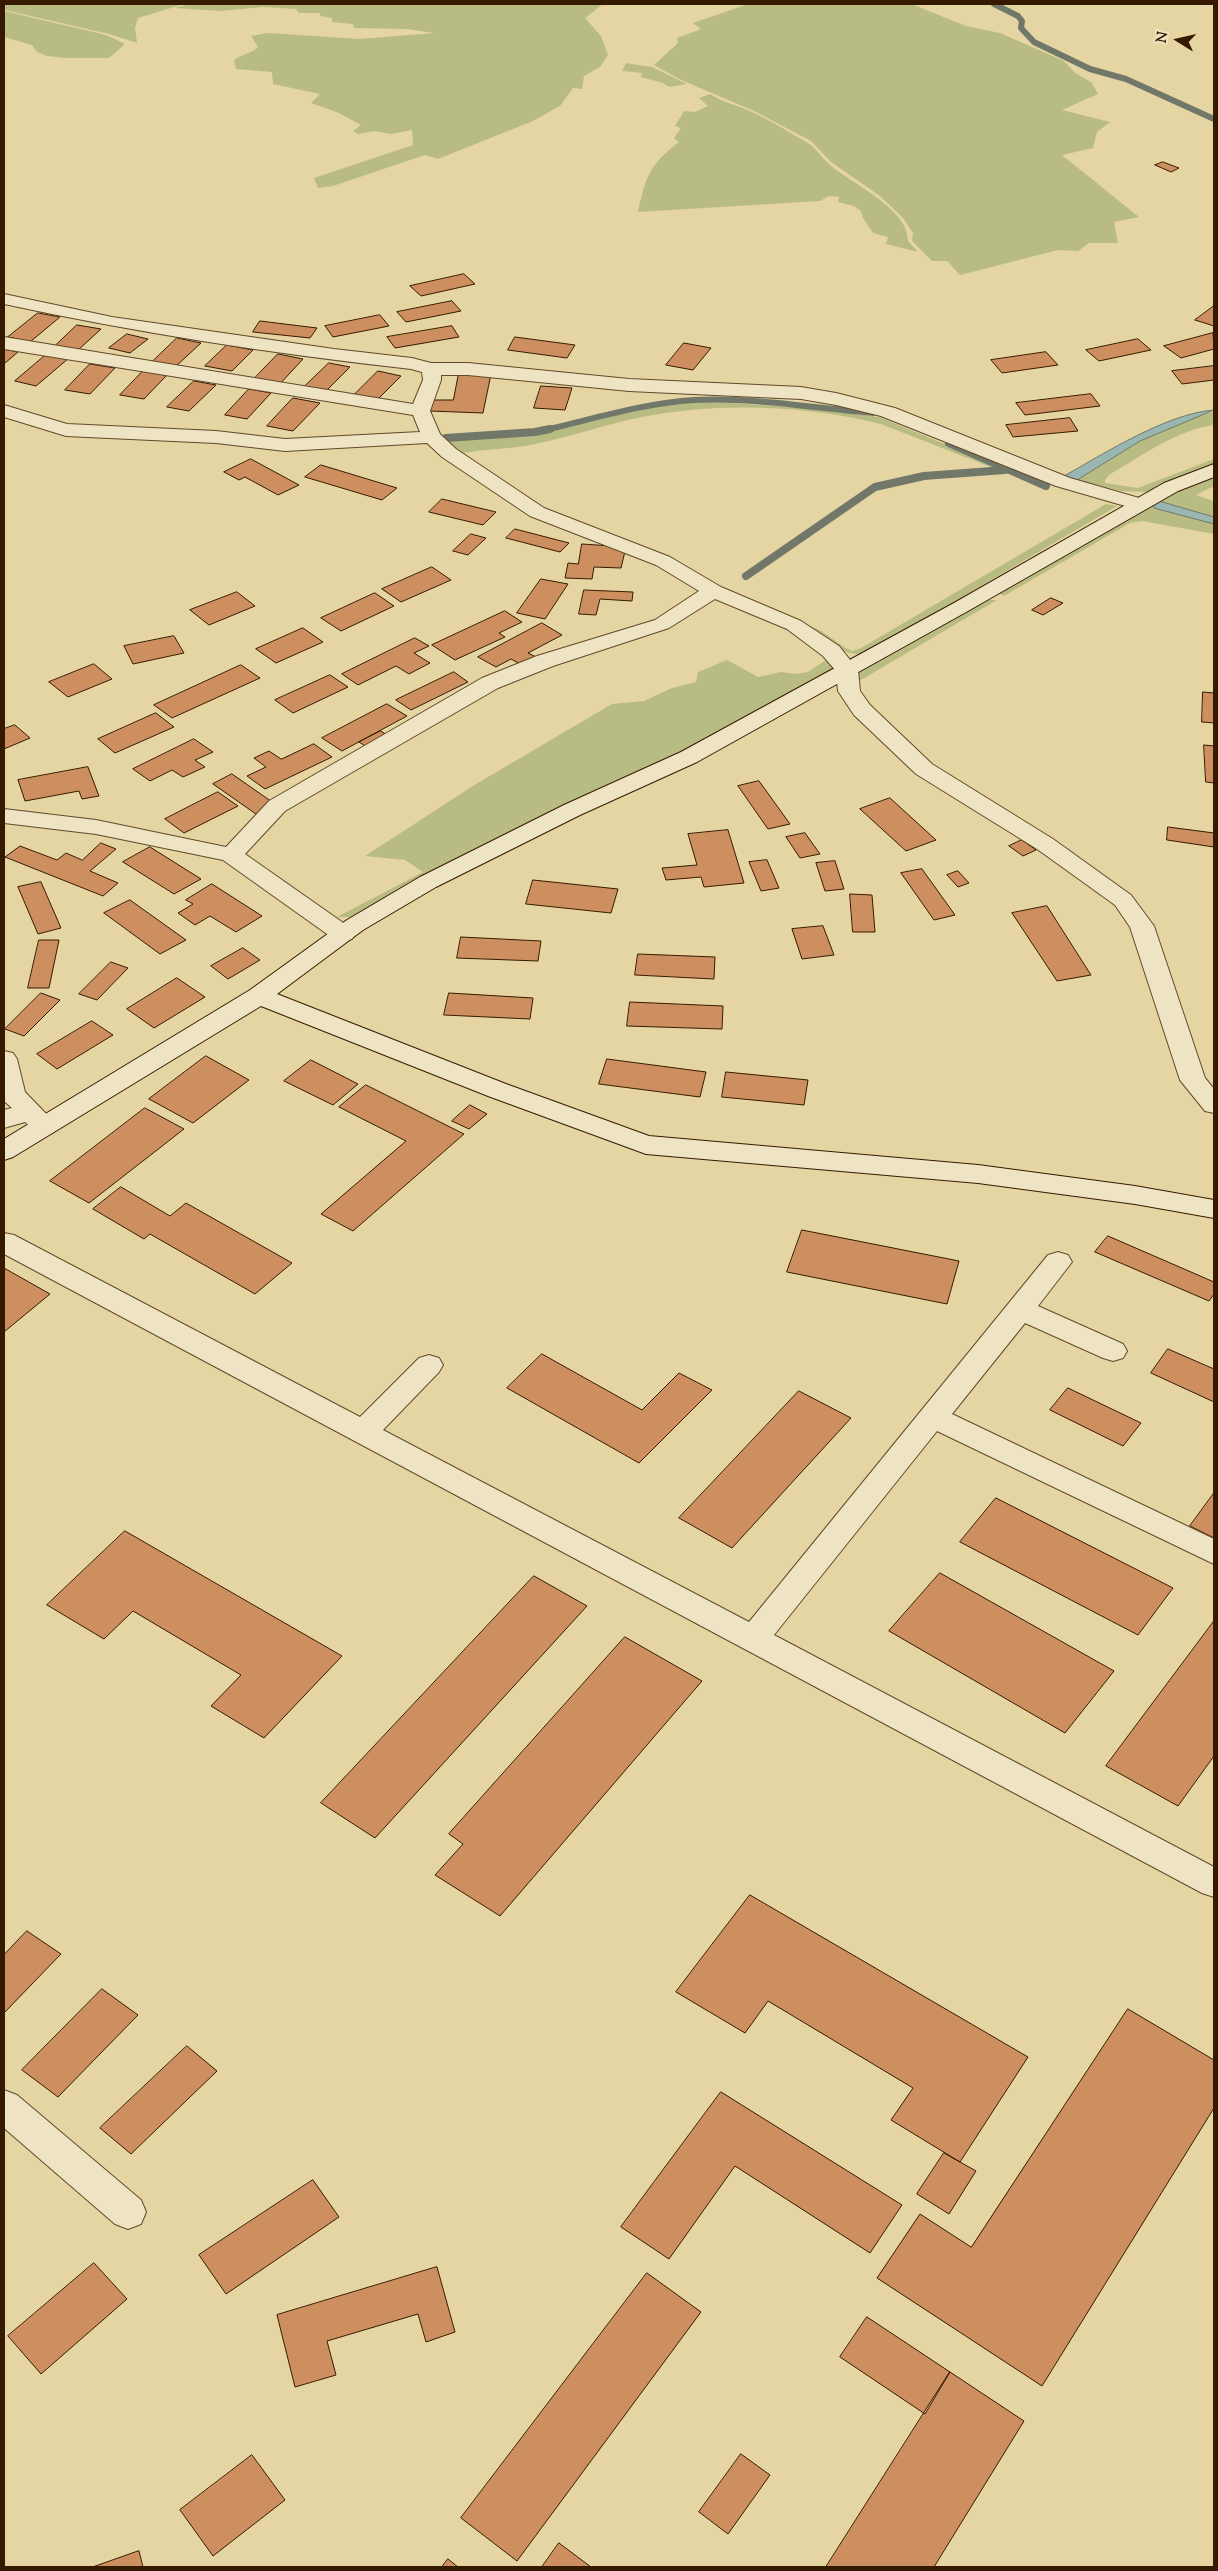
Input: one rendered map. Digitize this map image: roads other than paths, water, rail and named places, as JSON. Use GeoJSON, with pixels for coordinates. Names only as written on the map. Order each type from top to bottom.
{"type":"FeatureCollection","features":[{"type":"Feature","properties":{"kind":"street"},"geometry":{"type":"LineString","coordinates":[[4,299],[112,322],[334,355],[412,364],[431,369],[468,369],[629,385],[801,393],[836,399],[888,412],[1063,482],[1139,504]]}},
{"type":"Feature","properties":{"kind":"street"},"geometry":{"type":"LineString","coordinates":[[4,343],[420,411]]}},
{"type":"Feature","properties":{"kind":"street"},"geometry":{"type":"LineString","coordinates":[[431,369],[432,380],[420,411],[432,437],[449,453],[537,512],[663,561],[714,591],[794,625],[831,650],[847,670],[849,691],[862,710],[924,769],[1045,844],[1123,900],[1142,926],[1193,1080],[1214,1105]]}},
{"type":"Feature","properties":{"kind":"street"},"geometry":{"type":"LineString","coordinates":[[4,411],[66,430],[216,437],[285,445],[432,437]]}},
{"type":"Feature","properties":{"kind":"street"},"geometry":{"type":"LineString","coordinates":[[4,1151],[38,1119],[259,996],[344,934],[428,882],[572,810],[689,757],[961,607],[1139,504],[1171,487],[1214,470]]}},
{"type":"Feature","properties":{"kind":"street"},"geometry":{"type":"LineString","coordinates":[[231,855],[277,806],[490,683],[545,661],[662,624],[714,591]]}},
{"type":"Feature","properties":{"kind":"street"},"geometry":{"type":"LineString","coordinates":[[4,816],[96,827],[231,855],[344,934]]}},
{"type":"Feature","properties":{"kind":"street"},"geometry":{"type":"LineString","coordinates":[[259,996],[497,1090],[646,1145],[978,1174],[1135,1195],[1214,1209]]}},
{"type":"Feature","properties":{"kind":"street"},"geometry":{"type":"LineString","coordinates":[[4,1059],[13,1096],[38,1119]]}},
{"type":"Feature","properties":{"kind":"street"},"geometry":{"type":"LineString","coordinates":[[4,1119],[38,1119]]}},
{"type":"Feature","properties":{"kind":"street"},"geometry":{"type":"LineString","coordinates":[[4,1242],[1214,1883]]}},
{"type":"Feature","properties":{"kind":"street"},"geometry":{"type":"LineString","coordinates":[[753,1639],[1058,1262]]}},
{"type":"Feature","properties":{"kind":"street"},"geometry":{"type":"LineString","coordinates":[[1020,1309],[1113,1351]]}},
{"type":"Feature","properties":{"kind":"street"},"geometry":{"type":"LineString","coordinates":[[363,1432],[429,1365]]}},
{"type":"Feature","properties":{"kind":"street"},"geometry":{"type":"LineString","coordinates":[[932,1417],[1214,1552]]}},
{"type":"Feature","properties":{"kind":"street"},"geometry":{"type":"LineString","coordinates":[[4,2106],[128,2212]]}},
{"type":"Feature","properties":{"kind":"water"},"geometry":{"type":"Polygon","coordinates":[[[1214,410],[1140,441],[1077,480],[1064,476],[1157,426],[1177,418],[1214,410]]]}},
{"type":"Feature","properties":{"kind":"water"},"geometry":{"type":"Polygon","coordinates":[[[1159,501],[1214,517],[1214,524],[1154,508],[1152,503],[1159,501]]]}},
{"type":"Feature","properties":{"kind":"waterway"},"geometry":{"type":"LineString","coordinates":[[994,4],[1018,16],[1022,21],[1021,28],[1034,42],[1090,69],[1126,79],[1214,119]]}},
{"type":"Feature","properties":{"kind":"waterway"},"geometry":{"type":"LineString","coordinates":[[545,430],[656,404],[694,400],[761,401],[873,413]]}},
{"type":"Feature","properties":{"kind":"waterway"},"geometry":{"type":"LineString","coordinates":[[545,430],[550,429]]}},
{"type":"Feature","properties":{"kind":"waterway"},"geometry":{"type":"LineString","coordinates":[[446,438],[545,430]]}},
{"type":"Feature","properties":{"kind":"waterway"},"geometry":{"type":"LineString","coordinates":[[949,443],[1046,486]]}},
{"type":"Feature","properties":{"kind":"waterway"},"geometry":{"type":"LineString","coordinates":[[746,576],[875,487],[924,476],[1005,470]]}}]}
